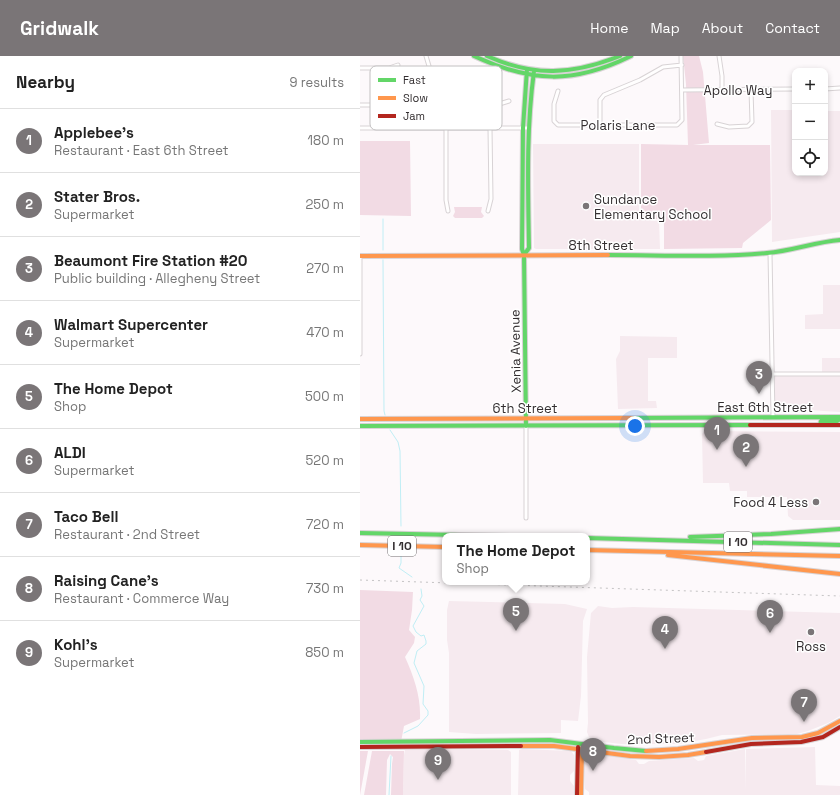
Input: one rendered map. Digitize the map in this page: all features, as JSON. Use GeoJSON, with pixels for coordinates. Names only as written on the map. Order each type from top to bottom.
{"type":"FeatureCollection","features":[{"type":"Feature","properties":{"kind":"main road"},"geometry":{"type":"LineString","coordinates":[[474,56],[496,66]]}},
{"type":"Feature","properties":{"kind":"main road"},"geometry":{"type":"LineString","coordinates":[[487,56],[506,64],[527,69],[558,72],[590,67],[620,56]]}},
{"type":"Feature","properties":{"kind":"main road"},"geometry":{"type":"LineString","coordinates":[[502,69],[533,76],[558,77],[592,72],[631,56]]}},
{"type":"Feature","properties":{"kind":"main road","name":"Xenia Avenue"},"geometry":{"type":"LineString","coordinates":[[526,426],[524,255],[522,249],[522,128],[527,69]]}},
{"type":"Feature","properties":{"kind":"main road","name":"Xenia Avenue"},"geometry":{"type":"LineString","coordinates":[[524,255],[528,248],[528,128],[529,106],[534,70]]}},
{"type":"Feature","properties":{"kind":"main road","name":"8th Street"},"geometry":{"type":"LineString","coordinates":[[360,256],[745,254],[770,253],[827,241],[840,240]]}},
{"type":"Feature","properties":{"kind":"main road","name":"6th Street"},"geometry":{"type":"LineString","coordinates":[[360,419],[526,417],[689,418]]}},
{"type":"Feature","properties":{"kind":"main road","name":"East 6th Street"},"geometry":{"type":"LineString","coordinates":[[689,418],[840,418]]}},
{"type":"Feature","properties":{"kind":"main road"},"geometry":{"type":"LineString","coordinates":[[820,425],[821,421],[837,421],[840,418]]}},
{"type":"Feature","properties":{"kind":"main road","name":"6th Street"},"geometry":{"type":"LineString","coordinates":[[360,426],[688,425]]}},
{"type":"Feature","properties":{"kind":"main road","name":"East 6th Street"},"geometry":{"type":"LineString","coordinates":[[688,425],[840,425]]}},
{"type":"Feature","properties":{"kind":"main road"},"geometry":{"type":"LineString","coordinates":[[637,539],[771,534],[840,529]]}},
{"type":"Feature","properties":{"kind":"main road","name":"I 10"},"geometry":{"type":"LineString","coordinates":[[360,533],[442,535]]}},
{"type":"Feature","properties":{"kind":"main road","name":"I 10"},"geometry":{"type":"LineString","coordinates":[[590,538],[840,545]]}},
{"type":"Feature","properties":{"kind":"main road","name":"I 10"},"geometry":{"type":"LineString","coordinates":[[360,545],[442,547]]}},
{"type":"Feature","properties":{"kind":"main road","name":"I 10"},"geometry":{"type":"LineString","coordinates":[[590,550],[840,556]]}},
{"type":"Feature","properties":{"kind":"main road"},"geometry":{"type":"LineString","coordinates":[[639,551],[840,574]]}},
{"type":"Feature","properties":{"kind":"main road","name":"2nd Street"},"geometry":{"type":"LineString","coordinates":[[360,742],[550,740],[624,750],[653,751],[673,750],[751,739],[812,735],[840,721]]}},
{"type":"Feature","properties":{"kind":"main road","name":"2nd Street"},"geometry":{"type":"LineString","coordinates":[[360,747],[554,746],[580,748],[641,757],[668,756],[699,753],[750,744],[808,741],[823,737],[840,727]]}},
{"type":"Feature","properties":{"kind":"main road"},"geometry":{"type":"LineString","coordinates":[[750,744],[751,741],[777,738]]}},
{"type":"Feature","properties":{"kind":"main road"},"geometry":{"type":"LineString","coordinates":[[699,753],[702,750],[724,746],[728,742]]}},
{"type":"Feature","properties":{"kind":"main road"},"geometry":{"type":"LineString","coordinates":[[580,743],[581,795]]}},
{"type":"Feature","properties":{"kind":"main road"},"geometry":{"type":"LineString","coordinates":[[577,795],[580,748]]}},
{"type":"Feature","properties":{"kind":"main road"},"geometry":{"type":"LineString","coordinates":[[641,757],[642,754],[673,750]]}},
{"type":"Feature","properties":{"kind":"street"},"geometry":{"type":"LineString","coordinates":[[426,56],[429,66]]}},
{"type":"Feature","properties":{"kind":"street"},"geometry":{"type":"LineString","coordinates":[[681,56],[682,90]]}},
{"type":"Feature","properties":{"kind":"street"},"geometry":{"type":"LineString","coordinates":[[719,56],[722,76],[722,90]]}},
{"type":"Feature","properties":{"kind":"street"},"geometry":{"type":"LineString","coordinates":[[614,57],[617,63]]}},
{"type":"Feature","properties":{"kind":"street"},"geometry":{"type":"LineString","coordinates":[[600,125],[600,100],[604,95],[640,80],[664,67],[682,65]]}},
{"type":"Feature","properties":{"kind":"street"},"geometry":{"type":"LineString","coordinates":[[828,89],[839,88]]}},
{"type":"Feature","properties":{"kind":"street","name":"Apollo Way"},"geometry":{"type":"LineString","coordinates":[[682,90],[792,89]]}},
{"type":"Feature","properties":{"kind":"street","name":"Polaris Lane"},"geometry":{"type":"LineString","coordinates":[[558,92],[554,104],[554,121],[558,125],[677,125],[682,120],[682,90]]}},
{"type":"Feature","properties":{"kind":"street"},"geometry":{"type":"LineString","coordinates":[[717,124],[729,127],[748,126],[752,122],[751,90]]}},
{"type":"Feature","properties":{"kind":"street"},"geometry":{"type":"LineString","coordinates":[[502,103],[509,101]]}},
{"type":"Feature","properties":{"kind":"street"},"geometry":{"type":"LineString","coordinates":[[360,105],[370,105]]}},
{"type":"Feature","properties":{"kind":"street"},"geometry":{"type":"LineString","coordinates":[[502,128],[528,128]]}},
{"type":"Feature","properties":{"kind":"street"},"geometry":{"type":"LineString","coordinates":[[446,130],[446,200],[448,211]]}},
{"type":"Feature","properties":{"kind":"street"},"geometry":{"type":"LineString","coordinates":[[488,211],[490,199],[490,130]]}},
{"type":"Feature","properties":{"kind":"street"},"geometry":{"type":"LineString","coordinates":[[770,253],[773,417]]}},
{"type":"Feature","properties":{"kind":"street"},"geometry":{"type":"LineString","coordinates":[[360,256],[360,354]]}},
{"type":"Feature","properties":{"kind":"street"},"geometry":{"type":"LineString","coordinates":[[772,374],[840,374]]}},
{"type":"Feature","properties":{"kind":"street","name":"Xenia Avenue"},"geometry":{"type":"LineString","coordinates":[[526,426],[526,518]]}},
{"type":"Feature","properties":{"kind":"shaded area"},"geometry":{"type":"Polygon","coordinates":[[[683,56],[699,56],[703,72],[709,143],[693,145],[770,145],[771,220],[743,243],[742,248],[664,249],[664,220],[641,217],[641,144],[688,145],[686,84],[683,56]]]}},
{"type":"Feature","properties":{"kind":"shaded area"},"geometry":{"type":"Polygon","coordinates":[[[771,110],[792,110],[792,176],[828,176],[828,111],[840,111],[840,232],[772,242],[771,110]]]}},
{"type":"Feature","properties":{"kind":"shaded area"},"geometry":{"type":"Polygon","coordinates":[[[360,141],[410,141],[411,216],[360,215],[360,141]]]}},
{"type":"Feature","properties":{"kind":"shaded area","name":"Sundance Elementary School"},"geometry":{"type":"Polygon","coordinates":[[[533,144],[639,144],[639,219],[659,221],[660,249],[534,248],[533,144]]]}},
{"type":"Feature","properties":{"kind":"shaded area"},"geometry":{"type":"Polygon","coordinates":[[[454,207],[482,207],[481,212],[484,216],[482,218],[455,218],[453,216],[455,212],[454,207]]]}},
{"type":"Feature","properties":{"kind":"shaded area"},"geometry":{"type":"Polygon","coordinates":[[[823,285],[840,285],[840,329],[805,329],[805,315],[823,314],[823,285]]]}},
{"type":"Feature","properties":{"kind":"shaded area"},"geometry":{"type":"Polygon","coordinates":[[[620,336],[677,337],[677,358],[648,358],[648,401],[656,401],[657,408],[618,409],[616,359],[620,351],[620,336]]]}},
{"type":"Feature","properties":{"kind":"shaded area"},"geometry":{"type":"Polygon","coordinates":[[[822,358],[840,358],[840,373],[822,373],[822,358]]]}},
{"type":"Feature","properties":{"kind":"shaded area"},"geometry":{"type":"Polygon","coordinates":[[[775,376],[840,376],[840,412],[774,408],[775,376]]]}},
{"type":"Feature","properties":{"kind":"shaded area"},"geometry":{"type":"Polygon","coordinates":[[[704,431],[840,432],[840,520],[793,520],[788,516],[787,497],[747,497],[747,491],[730,491],[729,483],[703,483],[702,434],[704,431]]]}},
{"type":"Feature","properties":{"kind":"shaded area"},"geometry":{"type":"Polygon","coordinates":[[[360,590],[413,592],[409,630],[415,637],[414,643],[405,657],[416,687],[420,719],[404,726],[401,742],[360,742],[360,590]]]}},
{"type":"Feature","properties":{"kind":"shaded area"},"geometry":{"type":"Polygon","coordinates":[[[449,601],[565,604],[587,609],[583,621],[581,696],[578,721],[561,720],[561,733],[476,734],[449,732],[449,653],[447,640],[447,610],[449,601]]]}},
{"type":"Feature","properties":{"kind":"shaded area"},"geometry":{"type":"Polygon","coordinates":[[[598,606],[612,608],[633,607],[840,613],[840,716],[828,723],[797,734],[722,735],[678,744],[622,744],[604,742],[589,737],[587,732],[587,657],[591,613],[598,606]]]}},
{"type":"Feature","properties":{"kind":"shaded area"},"geometry":{"type":"Polygon","coordinates":[[[815,747],[816,785],[840,786],[840,795],[589,795],[589,792],[585,789],[584,757],[589,753],[636,760],[639,764],[644,764],[649,761],[694,758],[698,761],[704,760],[706,756],[745,749],[746,790],[746,749],[815,747]]]}},
{"type":"Feature","properties":{"kind":"shaded area"},"geometry":{"type":"Polygon","coordinates":[[[405,750],[508,750],[511,752],[511,795],[403,795],[405,750]]]}},
{"type":"Feature","properties":{"kind":"shaded area"},"geometry":{"type":"Polygon","coordinates":[[[519,750],[571,751],[574,755],[574,771],[570,775],[570,781],[574,786],[574,795],[518,795],[519,750]]]}},
{"type":"Feature","properties":{"kind":"shaded area"},"geometry":{"type":"Polygon","coordinates":[[[360,751],[368,751],[360,795],[360,751]]]}},
{"type":"Feature","properties":{"kind":"shaded area"},"geometry":{"type":"Polygon","coordinates":[[[372,751],[404,751],[403,795],[391,795],[393,757],[390,754],[387,760],[386,795],[364,795],[372,751]]]}},
{"type":"Feature","properties":{"kind":"waterway"},"geometry":{"type":"LineString","coordinates":[[383,219],[383,250]]}},
{"type":"Feature","properties":{"kind":"waterway"},"geometry":{"type":"LineString","coordinates":[[383,260],[385,415]]}},
{"type":"Feature","properties":{"kind":"waterway"},"geometry":{"type":"LineString","coordinates":[[390,430],[398,442],[400,451],[401,526]]}},
{"type":"Feature","properties":{"kind":"waterway"},"geometry":{"type":"LineString","coordinates":[[401,553],[401,563],[399,568],[412,577]]}},
{"type":"Feature","properties":{"kind":"waterway"},"geometry":{"type":"LineString","coordinates":[[404,733],[418,726],[428,715],[428,711],[423,704],[424,686],[414,663],[417,651],[426,644],[424,635],[421,636],[416,632],[413,626],[424,606],[420,600],[422,596],[421,589]]}},
{"type":"Feature","properties":{"kind":"waterway"},"geometry":{"type":"LineString","coordinates":[[389,795],[391,756]]}},
{"type":"Feature","properties":{"kind":"railway"},"geometry":{"type":"LineString","coordinates":[[360,580],[442,583]]}},
{"type":"Feature","properties":{"kind":"railway"},"geometry":{"type":"LineString","coordinates":[[510,585],[840,596]]}},
{"type":"Feature","properties":{"kind":"traffic: fast"},"geometry":{"type":"LineString","coordinates":[[474,56],[498,66]]}},
{"type":"Feature","properties":{"kind":"traffic: fast"},"geometry":{"type":"LineString","coordinates":[[487,56],[521,68],[553,71],[586,67],[620,56]]}},
{"type":"Feature","properties":{"kind":"traffic: fast"},"geometry":{"type":"LineString","coordinates":[[502,67],[534,75],[553,77],[591,72],[631,56]]}},
{"type":"Feature","properties":{"kind":"traffic: fast"},"geometry":{"type":"LineString","coordinates":[[526,426],[524,255],[522,249],[523,128],[527,69]]}},
{"type":"Feature","properties":{"kind":"traffic: fast"},"geometry":{"type":"LineString","coordinates":[[524,255],[529,248],[529,137],[531,93],[534,71]]}},
{"type":"Feature","properties":{"kind":"traffic: fast"},"geometry":{"type":"LineString","coordinates":[[608,255],[747,255],[776,252],[840,240]]}},
{"type":"Feature","properties":{"kind":"traffic: fast"},"geometry":{"type":"LineString","coordinates":[[632,418],[840,417]]}},
{"type":"Feature","properties":{"kind":"traffic: fast"},"geometry":{"type":"LineString","coordinates":[[820,425],[821,421],[837,421],[840,419]]}},
{"type":"Feature","properties":{"kind":"traffic: fast"},"geometry":{"type":"LineString","coordinates":[[360,426],[750,425]]}},
{"type":"Feature","properties":{"kind":"traffic: fast"},"geometry":{"type":"LineString","coordinates":[[690,537],[771,534],[840,529]]}},
{"type":"Feature","properties":{"kind":"traffic: fast"},"geometry":{"type":"LineString","coordinates":[[360,533],[442,535]]}},
{"type":"Feature","properties":{"kind":"traffic: fast"},"geometry":{"type":"LineString","coordinates":[[590,538],[840,545]]}},
{"type":"Feature","properties":{"kind":"traffic: fast"},"geometry":{"type":"LineString","coordinates":[[360,742],[550,740],[646,751]]}},
{"type":"Feature","properties":{"kind":"traffic: slow"},"geometry":{"type":"LineString","coordinates":[[360,256],[608,255]]}},
{"type":"Feature","properties":{"kind":"traffic: slow"},"geometry":{"type":"LineString","coordinates":[[360,419],[632,418]]}},
{"type":"Feature","properties":{"kind":"traffic: slow"},"geometry":{"type":"LineString","coordinates":[[360,545],[442,547]]}},
{"type":"Feature","properties":{"kind":"traffic: slow"},"geometry":{"type":"LineString","coordinates":[[590,550],[840,556]]}},
{"type":"Feature","properties":{"kind":"traffic: slow"},"geometry":{"type":"LineString","coordinates":[[668,555],[840,574]]}},
{"type":"Feature","properties":{"kind":"traffic: slow"},"geometry":{"type":"LineString","coordinates":[[646,751],[678,749],[752,738],[802,737],[818,733],[840,721]]}},
{"type":"Feature","properties":{"kind":"traffic: slow"},"geometry":{"type":"LineString","coordinates":[[521,746],[554,746],[630,756],[659,757],[706,752]]}},
{"type":"Feature","properties":{"kind":"traffic: slow"},"geometry":{"type":"LineString","coordinates":[[581,795],[582,748]]}},
{"type":"Feature","properties":{"kind":"traffic: jam"},"geometry":{"type":"LineString","coordinates":[[750,425],[840,425]]}},
{"type":"Feature","properties":{"kind":"traffic: jam"},"geometry":{"type":"LineString","coordinates":[[706,752],[751,744],[801,742],[823,737],[840,727]]}},
{"type":"Feature","properties":{"kind":"traffic: jam"},"geometry":{"type":"LineString","coordinates":[[360,747],[521,746]]}},
{"type":"Feature","properties":{"kind":"traffic: jam"},"geometry":{"type":"LineString","coordinates":[[577,795],[578,747]]}},
{"type":"Feature","properties":{"kind":"place","name":"Sundance Elementary School"},"geometry":{"type":"Point","coordinates":[586,206]}},
{"type":"Feature","properties":{"kind":"place","name":"Beaumont Fire Station #20"},"geometry":{"type":"Point","coordinates":[759,394]}},
{"type":"Feature","properties":{"kind":"place","name":"Applebee's"},"geometry":{"type":"Point","coordinates":[717,450]}},
{"type":"Feature","properties":{"kind":"place","name":"Stater Bros."},"geometry":{"type":"Point","coordinates":[746,467]}},
{"type":"Feature","properties":{"kind":"place","name":"Food 4 Less"},"geometry":{"type":"Point","coordinates":[816,502]}},
{"type":"Feature","properties":{"kind":"place","name":"The Home Depot"},"geometry":{"type":"Point","coordinates":[516,631]}},
{"type":"Feature","properties":{"kind":"place","name":"Ross"},"geometry":{"type":"Point","coordinates":[811,632]}},
{"type":"Feature","properties":{"kind":"place","name":"ALDI"},"geometry":{"type":"Point","coordinates":[770,633]}},
{"type":"Feature","properties":{"kind":"place","name":"Walmart Supercenter"},"geometry":{"type":"Point","coordinates":[665,649]}},
{"type":"Feature","properties":{"kind":"place","name":"Taco Bell"},"geometry":{"type":"Point","coordinates":[804,722]}},
{"type":"Feature","properties":{"kind":"place","name":"Raising Cane's"},"geometry":{"type":"Point","coordinates":[593,771]}},
{"type":"Feature","properties":{"kind":"place","name":"Kohl's"},"geometry":{"type":"Point","coordinates":[438,780]}}]}
